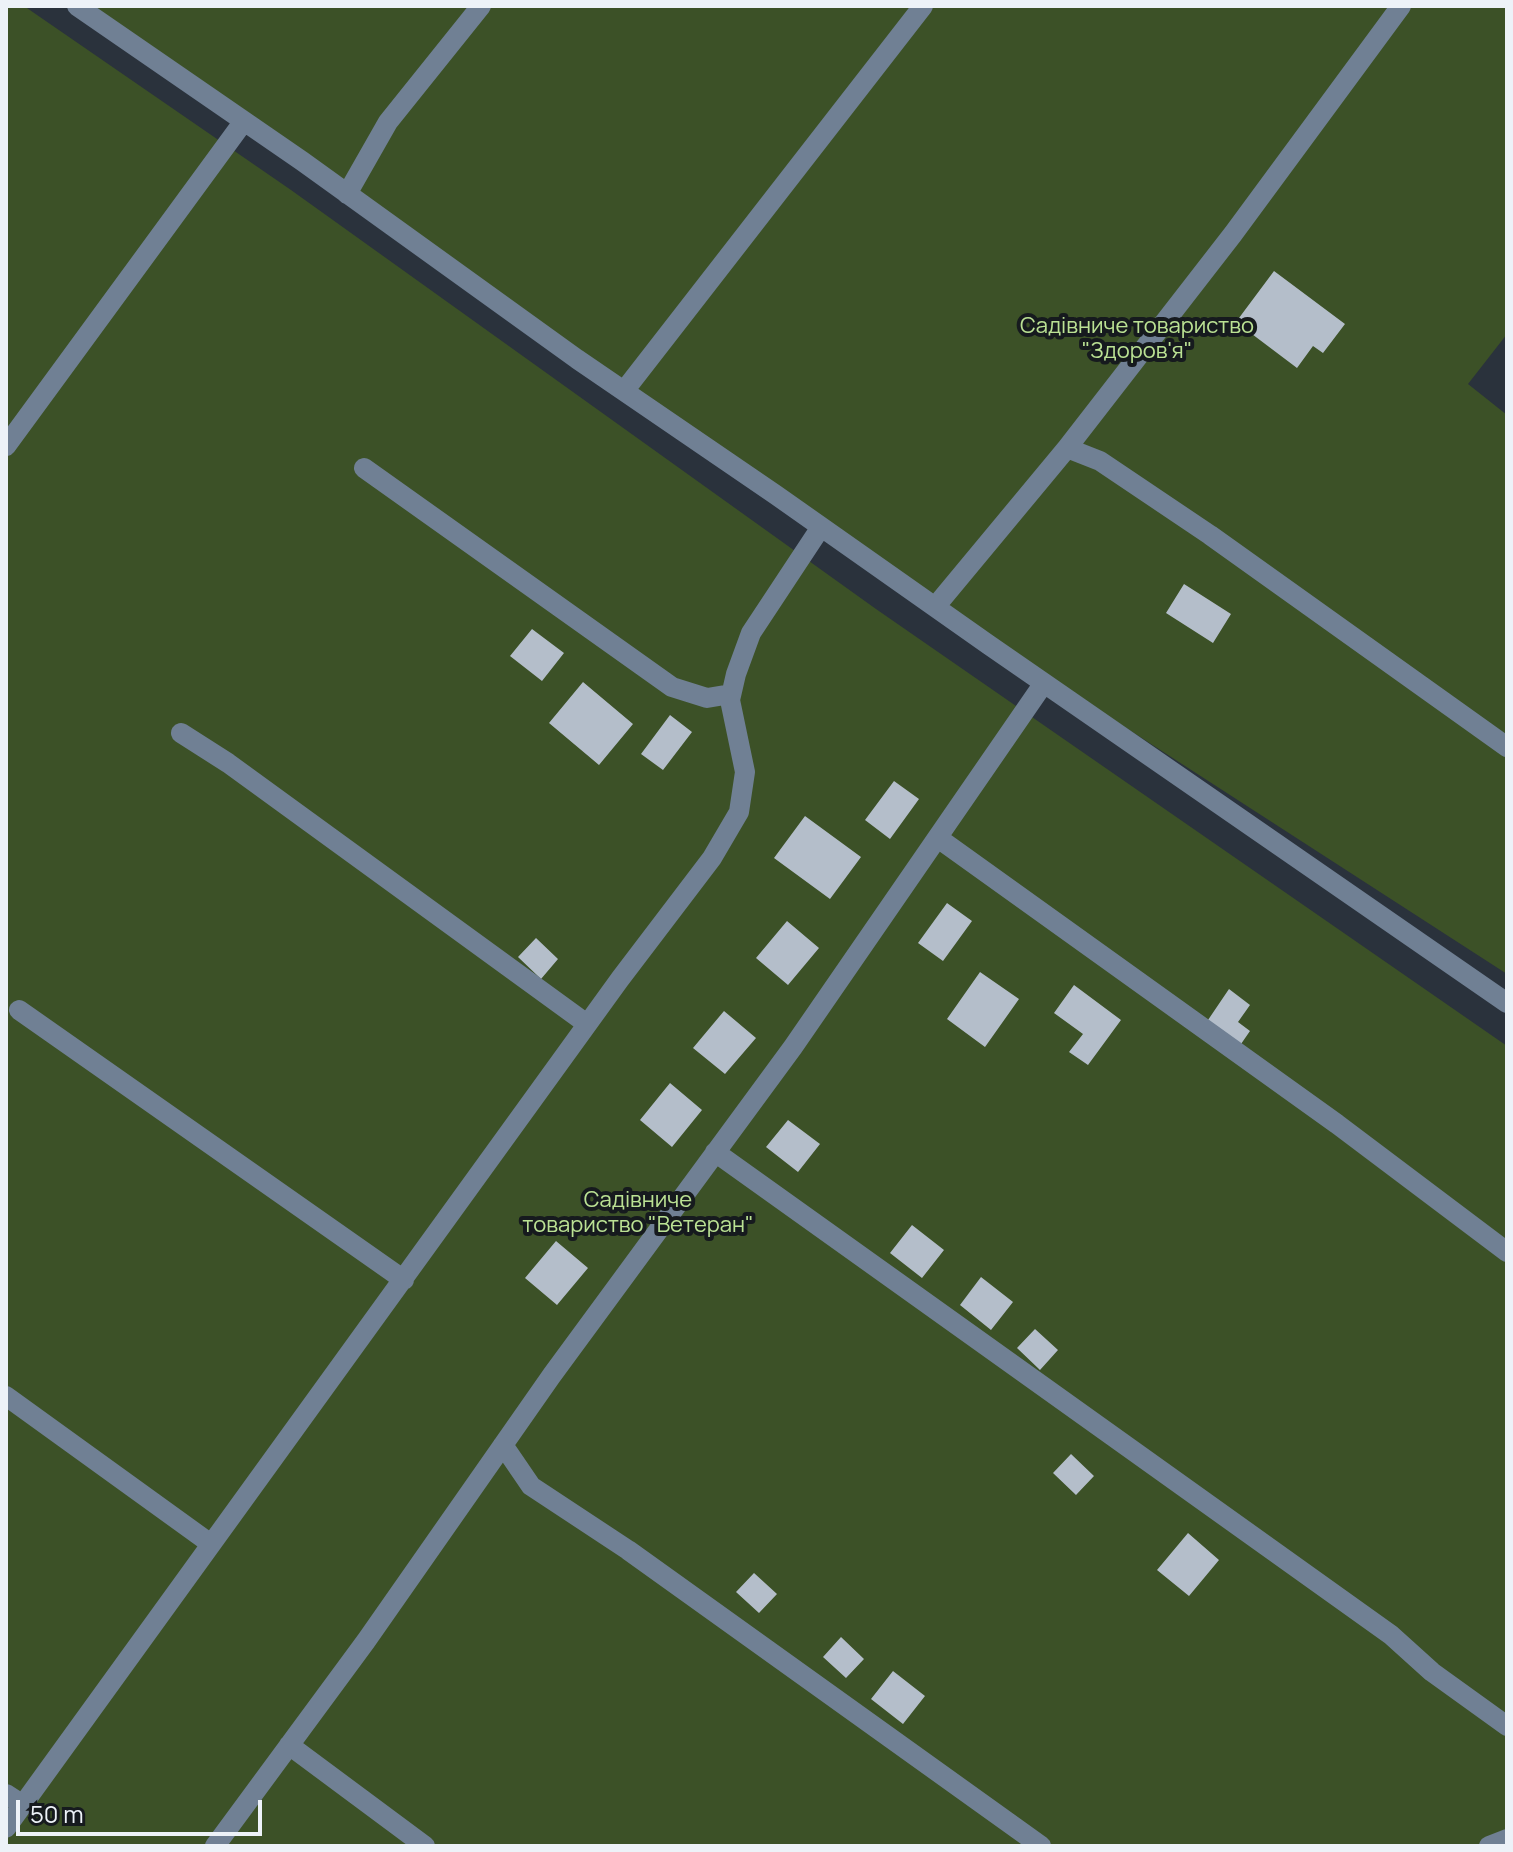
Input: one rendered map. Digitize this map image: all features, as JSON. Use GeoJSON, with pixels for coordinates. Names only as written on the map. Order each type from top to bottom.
{"type":"FeatureCollection","features":[{"type":"Feature","properties":{"kind":"street"},"geometry":{"type":"LineString","coordinates":[[77,6],[624,391],[1507,1003]]}},
{"type":"Feature","properties":{"kind":"street"},"geometry":{"type":"LineString","coordinates":[[347,194],[388,122],[481,6]]}},
{"type":"Feature","properties":{"kind":"street"},"geometry":{"type":"LineString","coordinates":[[624,391],[923,6]]}},
{"type":"Feature","properties":{"kind":"street"},"geometry":{"type":"LineString","coordinates":[[935,607],[1067,448],[1233,234],[1401,6]]}},
{"type":"Feature","properties":{"kind":"street"},"geometry":{"type":"LineString","coordinates":[[6,446],[244,121]]}},
{"type":"Feature","properties":{"kind":"street"},"geometry":{"type":"LineString","coordinates":[[1067,448],[1100,461],[1210,535],[1507,747]]}},
{"type":"Feature","properties":{"kind":"street"},"geometry":{"type":"LineString","coordinates":[[364,468],[672,687],[707,698],[731,694]]}},
{"type":"Feature","properties":{"kind":"street"},"geometry":{"type":"LineString","coordinates":[[6,1828],[14,1799],[211,1544],[587,1024],[712,858],[739,812],[745,772],[730,700],[736,674],[751,633],[821,527]]}},
{"type":"Feature","properties":{"kind":"street"},"geometry":{"type":"LineString","coordinates":[[215,1846],[366,1641],[552,1375],[793,1047],[1044,683]]}},
{"type":"Feature","properties":{"kind":"street"},"geometry":{"type":"LineString","coordinates":[[181,733],[228,763],[587,1024]]}},
{"type":"Feature","properties":{"kind":"street"},"geometry":{"type":"LineString","coordinates":[[938,838],[1337,1124],[1507,1252]]}},
{"type":"Feature","properties":{"kind":"street"},"geometry":{"type":"LineString","coordinates":[[19,1010],[404,1280]]}},
{"type":"Feature","properties":{"kind":"street"},"geometry":{"type":"LineString","coordinates":[[715,1152],[1379,1626],[1432,1672],[1507,1726]]}},
{"type":"Feature","properties":{"kind":"street"},"geometry":{"type":"LineString","coordinates":[[6,1396],[211,1544]]}},
{"type":"Feature","properties":{"kind":"street"},"geometry":{"type":"LineString","coordinates":[[503,1445],[531,1486],[628,1550],[1041,1846]]}},
{"type":"Feature","properties":{"kind":"street"},"geometry":{"type":"LineString","coordinates":[[289,1745],[425,1846]]}},
{"type":"Feature","properties":{"kind":"street"},"geometry":{"type":"LineString","coordinates":[[1489,1846],[1507,1839]]}},
{"type":"Feature","properties":{"kind":"green space","name":"Садівниче товариство \"Ветеран\""},"geometry":{"type":"Polygon","coordinates":[[[6,6],[24,6],[291,190],[876,609],[1507,1046],[1507,1846],[6,1846],[6,6]]]}},
{"type":"Feature","properties":{"kind":"green space","name":"Садівниче товариство \"Здоров'я\""},"geometry":{"type":"Polygon","coordinates":[[[90,6],[1507,6],[1507,334],[1468,384],[1507,415],[1507,974],[857,554],[90,6]]]}},
{"type":"Feature","properties":{"kind":"building"},"geometry":{"type":"Polygon","coordinates":[[[1274,271],[1345,324],[1323,353],[1313,346],[1297,368],[1236,322],[1274,271]]]}},
{"type":"Feature","properties":{"kind":"building"},"geometry":{"type":"Polygon","coordinates":[[[1184,584],[1231,614],[1213,643],[1166,613],[1184,584]]]}},
{"type":"Feature","properties":{"kind":"building"},"geometry":{"type":"Polygon","coordinates":[[[532,629],[564,653],[542,681],[510,656],[532,629]]]}},
{"type":"Feature","properties":{"kind":"building"},"geometry":{"type":"Polygon","coordinates":[[[583,682],[633,724],[599,765],[549,723],[583,682]]]}},
{"type":"Feature","properties":{"kind":"building"},"geometry":{"type":"Polygon","coordinates":[[[670,715],[692,732],[663,770],[641,754],[670,715]]]}},
{"type":"Feature","properties":{"kind":"building"},"geometry":{"type":"Polygon","coordinates":[[[894,781],[919,799],[890,839],[865,820],[894,781]]]}},
{"type":"Feature","properties":{"kind":"building"},"geometry":{"type":"Polygon","coordinates":[[[805,816],[861,857],[830,899],[774,858],[805,816]]]}},
{"type":"Feature","properties":{"kind":"building"},"geometry":{"type":"Polygon","coordinates":[[[947,903],[972,921],[943,961],[918,943],[947,903]]]}},
{"type":"Feature","properties":{"kind":"building"},"geometry":{"type":"Polygon","coordinates":[[[787,921],[819,948],[788,985],[756,958],[787,921]]]}},
{"type":"Feature","properties":{"kind":"building"},"geometry":{"type":"Polygon","coordinates":[[[536,938],[558,959],[541,979],[518,957],[536,938]]]}},
{"type":"Feature","properties":{"kind":"building"},"geometry":{"type":"Polygon","coordinates":[[[980,972],[1019,999],[985,1047],[947,1019],[980,972]]]}},
{"type":"Feature","properties":{"kind":"building"},"geometry":{"type":"Polygon","coordinates":[[[1074,985],[1121,1020],[1088,1065],[1069,1052],[1083,1034],[1054,1013],[1074,985]]]}},
{"type":"Feature","properties":{"kind":"building"},"geometry":{"type":"Polygon","coordinates":[[[1229,989],[1250,1005],[1238,1022],[1250,1031],[1241,1044],[1208,1020],[1229,989]]]}},
{"type":"Feature","properties":{"kind":"building"},"geometry":{"type":"Polygon","coordinates":[[[724,1011],[756,1038],[725,1074],[693,1048],[724,1011]]]}},
{"type":"Feature","properties":{"kind":"building"},"geometry":{"type":"Polygon","coordinates":[[[670,1083],[702,1110],[672,1147],[640,1120],[670,1083]]]}},
{"type":"Feature","properties":{"kind":"building"},"geometry":{"type":"Polygon","coordinates":[[[788,1120],[820,1144],[798,1172],[766,1147],[788,1120]]]}},
{"type":"Feature","properties":{"kind":"building"},"geometry":{"type":"Polygon","coordinates":[[[912,1225],[944,1250],[922,1278],[890,1253],[912,1225]]]}},
{"type":"Feature","properties":{"kind":"building"},"geometry":{"type":"Polygon","coordinates":[[[556,1241],[588,1268],[557,1305],[525,1278],[556,1241]]]}},
{"type":"Feature","properties":{"kind":"building"},"geometry":{"type":"Polygon","coordinates":[[[981,1277],[1013,1302],[991,1330],[960,1305],[981,1277]]]}},
{"type":"Feature","properties":{"kind":"building"},"geometry":{"type":"Polygon","coordinates":[[[1035,1329],[1058,1350],[1040,1370],[1017,1348],[1035,1329]]]}},
{"type":"Feature","properties":{"kind":"building"},"geometry":{"type":"Polygon","coordinates":[[[1071,1454],[1094,1476],[1076,1495],[1053,1473],[1071,1454]]]}},
{"type":"Feature","properties":{"kind":"building"},"geometry":{"type":"Polygon","coordinates":[[[1188,1533],[1219,1560],[1189,1596],[1157,1570],[1188,1533]]]}},
{"type":"Feature","properties":{"kind":"building"},"geometry":{"type":"Polygon","coordinates":[[[754,1573],[777,1594],[759,1613],[736,1592],[754,1573]]]}},
{"type":"Feature","properties":{"kind":"building"},"geometry":{"type":"Polygon","coordinates":[[[841,1637],[864,1659],[846,1678],[823,1657],[841,1637]]]}},
{"type":"Feature","properties":{"kind":"building"},"geometry":{"type":"Polygon","coordinates":[[[893,1671],[925,1696],[903,1724],[871,1699],[893,1671]]]}}]}
